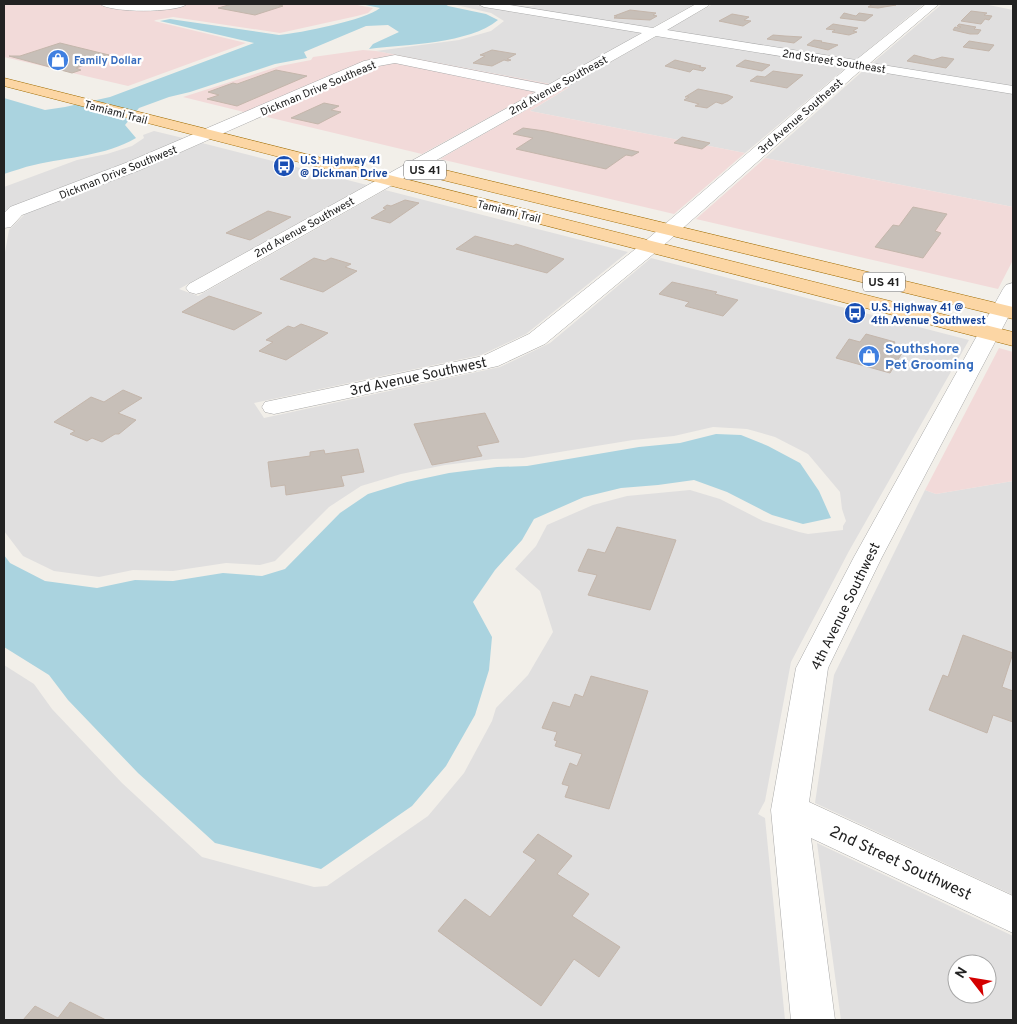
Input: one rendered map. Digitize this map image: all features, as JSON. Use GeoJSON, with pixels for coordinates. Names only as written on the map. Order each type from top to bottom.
{"type":"FeatureCollection","features":[{"type":"Feature","properties":{"kind":"main road","name":"Tamiami Trail"},"geometry":{"type":"LineString","coordinates":[[4,82],[207,136],[391,171],[650,247],[1005,324]]}},
{"type":"Feature","properties":{"kind":"main road"},"geometry":{"type":"LineString","coordinates":[[208,117],[263,131]]}},
{"type":"Feature","properties":{"kind":"main road","name":"Tamiami Trail"},"geometry":{"type":"LineString","coordinates":[[412,167],[669,230],[1005,324]]}},
{"type":"Feature","properties":{"kind":"street"},"geometry":{"type":"LineString","coordinates":[[106,4],[146,8],[181,4]]}},
{"type":"Feature","properties":{"kind":"street","name":"2nd Street Southeast"},"geometry":{"type":"LineString","coordinates":[[484,4],[1013,90]]}},
{"type":"Feature","properties":{"kind":"street","name":"2nd Avenue Southeast"},"geometry":{"type":"LineString","coordinates":[[412,167],[704,4]]}},
{"type":"Feature","properties":{"kind":"street","name":"3rd Avenue Southeast"},"geometry":{"type":"LineString","coordinates":[[669,230],[859,65],[933,4]]}},
{"type":"Feature","properties":{"kind":"street","name":"Dickman Drive Southeast"},"geometry":{"type":"LineString","coordinates":[[235,124],[369,64],[380,61],[395,60],[549,90]]}},
{"type":"Feature","properties":{"kind":"street","name":"Dickman Drive Southwest"},"geometry":{"type":"LineString","coordinates":[[4,223],[16,212],[235,124]]}},
{"type":"Feature","properties":{"kind":"street","name":"2nd Avenue Southwest"},"geometry":{"type":"LineString","coordinates":[[196,288],[391,171],[412,167]]}},
{"type":"Feature","properties":{"kind":"street","name":"3rd Avenue Southwest"},"geometry":{"type":"LineString","coordinates":[[274,407],[490,361],[537,339],[669,230]]}},
{"type":"Feature","properties":{"kind":"street","name":"4th Avenue Southwest"},"geometry":{"type":"LineString","coordinates":[[813,1020],[789,810],[812,668],[868,557],[1005,324],[1013,289]]}},
{"type":"Feature","properties":{"kind":"street","name":"2nd Street Southwest"},"geometry":{"type":"LineString","coordinates":[[789,810],[1013,915]]}},
{"type":"Feature","properties":{"kind":"shaded area"},"geometry":{"type":"Polygon","coordinates":[[[4,4],[94,4],[141,11],[192,4],[352,4],[373,8],[368,13],[357,16],[280,33],[173,17],[156,20],[154,21],[246,43],[128,86],[4,57],[4,4]]]}},
{"type":"Feature","properties":{"kind":"shaded area"},"geometry":{"type":"Polygon","coordinates":[[[452,4],[471,4],[644,32],[550,84],[376,51],[459,40],[491,31],[504,21],[491,13],[452,4]]]}},
{"type":"Feature","properties":{"kind":"shaded area"},"geometry":{"type":"Polygon","coordinates":[[[497,4],[531,6],[538,4],[695,4],[650,29],[497,4]]]}},
{"type":"Feature","properties":{"kind":"shaded area"},"geometry":{"type":"Polygon","coordinates":[[[713,4],[924,4],[853,62],[665,31],[713,4]]]}},
{"type":"Feature","properties":{"kind":"shaded area"},"geometry":{"type":"Polygon","coordinates":[[[942,4],[984,4],[1013,10],[1013,87],[870,65],[942,4]]]}},
{"type":"Feature","properties":{"kind":"shaded area"},"geometry":{"type":"Polygon","coordinates":[[[659,35],[848,66],[745,153],[530,111],[568,88],[566,87],[659,35]]]}},
{"type":"Feature","properties":{"kind":"shaded area"},"geometry":{"type":"Polygon","coordinates":[[[363,50],[550,84],[546,86],[390,57],[248,113],[183,97],[280,66],[311,60],[313,57],[363,50]]]}},
{"type":"Feature","properties":{"kind":"shaded area"},"geometry":{"type":"Polygon","coordinates":[[[395,62],[537,91],[422,154],[263,116],[375,66],[395,62]]]}},
{"type":"Feature","properties":{"kind":"shaded area"},"geometry":{"type":"Polygon","coordinates":[[[865,69],[1013,93],[1013,207],[765,158],[865,69]]]}},
{"type":"Feature","properties":{"kind":"shaded area"},"geometry":{"type":"Polygon","coordinates":[[[569,87],[530,111],[745,153],[674,214],[440,159],[569,87]]]}},
{"type":"Feature","properties":{"kind":"shaded area"},"geometry":{"type":"Polygon","coordinates":[[[154,131],[187,139],[4,212],[4,187],[77,160],[107,154],[132,146],[144,138],[143,135],[154,131]]]}},
{"type":"Feature","properties":{"kind":"shaded area"},"geometry":{"type":"Polygon","coordinates":[[[202,143],[367,185],[179,289],[198,296],[385,190],[628,252],[526,334],[481,355],[254,403],[264,418],[500,367],[550,343],[651,258],[969,340],[849,551],[791,662],[765,801],[758,814],[765,818],[785,1020],[4,1020],[4,665],[34,684],[52,709],[122,783],[202,857],[314,887],[327,886],[428,816],[464,773],[492,721],[496,708],[528,675],[553,632],[540,591],[515,569],[536,546],[547,525],[593,505],[627,496],[690,490],[720,499],[763,521],[808,534],[843,530],[846,521],[840,492],[808,454],[775,437],[747,429],[713,427],[674,436],[633,440],[523,458],[493,459],[445,465],[401,474],[361,486],[329,507],[275,561],[260,565],[226,563],[173,571],[133,570],[99,577],[54,571],[23,556],[4,531],[4,258],[9,230],[26,213],[142,169],[202,143]]]}},
{"type":"Feature","properties":{"kind":"shaded area"},"geometry":{"type":"Polygon","coordinates":[[[765,158],[1013,207],[1013,260],[998,289],[696,219],[765,158]]]}},
{"type":"Feature","properties":{"kind":"shaded area"},"geometry":{"type":"Polygon","coordinates":[[[999,348],[1013,352],[1013,481],[936,494],[925,490],[999,348]]]}},
{"type":"Feature","properties":{"kind":"shaded area"},"geometry":{"type":"Polygon","coordinates":[[[1013,481],[1013,895],[815,803],[834,675],[925,490],[936,494],[1013,481]]]}},
{"type":"Feature","properties":{"kind":"shaded area"},"geometry":{"type":"Polygon","coordinates":[[[817,843],[1013,936],[1013,1020],[841,1020],[817,843]]]}},
{"type":"Feature","properties":{"kind":"water"},"geometry":{"type":"Polygon","coordinates":[[[361,4],[445,4],[486,14],[498,20],[486,28],[471,34],[437,42],[369,49],[373,44],[399,32],[388,25],[366,26],[304,52],[307,58],[275,64],[139,108],[125,125],[136,138],[112,149],[30,166],[4,174],[4,98],[45,110],[65,107],[110,97],[254,43],[160,21],[170,19],[279,35],[302,32],[347,21],[373,13],[380,8],[361,4]]]}},
{"type":"Feature","properties":{"kind":"water"},"geometry":{"type":"Polygon","coordinates":[[[716,434],[741,435],[768,446],[800,463],[819,491],[831,518],[803,524],[772,515],[727,492],[694,480],[621,488],[584,497],[534,519],[522,540],[495,570],[473,602],[492,637],[489,670],[475,715],[446,766],[412,806],[321,869],[215,843],[138,773],[68,700],[49,675],[4,647],[4,555],[10,563],[45,581],[97,588],[135,580],[173,581],[223,573],[262,576],[285,569],[340,513],[368,494],[407,482],[449,473],[497,467],[527,466],[639,447],[680,443],[716,434]]]}},
{"type":"Feature","properties":{"kind":"building"},"geometry":{"type":"Polygon","coordinates":[[[232,4],[281,4],[279,5],[283,6],[255,15],[218,8],[232,4]]]}},
{"type":"Feature","properties":{"kind":"building"},"geometry":{"type":"Polygon","coordinates":[[[873,4],[896,5],[878,8],[868,7],[873,4]]]}},
{"type":"Feature","properties":{"kind":"building"},"geometry":{"type":"Polygon","coordinates":[[[630,10],[656,13],[653,15],[657,16],[650,20],[614,18],[617,16],[614,16],[630,10]]]}},
{"type":"Feature","properties":{"kind":"building"},"geometry":{"type":"Polygon","coordinates":[[[971,11],[987,13],[984,15],[992,16],[989,20],[985,19],[981,24],[961,21],[971,11]]]}},
{"type":"Feature","properties":{"kind":"building"},"geometry":{"type":"Polygon","coordinates":[[[844,13],[856,16],[859,13],[873,15],[865,21],[840,18],[844,13]]]}},
{"type":"Feature","properties":{"kind":"building"},"geometry":{"type":"Polygon","coordinates":[[[732,14],[749,17],[744,20],[751,21],[743,26],[719,21],[732,14]]]}},
{"type":"Feature","properties":{"kind":"building"},"geometry":{"type":"Polygon","coordinates":[[[833,24],[858,28],[853,31],[857,32],[849,35],[826,29],[833,24]]]}},
{"type":"Feature","properties":{"kind":"building"},"geometry":{"type":"Polygon","coordinates":[[[959,24],[976,27],[974,29],[981,30],[978,34],[970,34],[953,30],[955,27],[961,27],[957,26],[959,24]]]}},
{"type":"Feature","properties":{"kind":"building"},"geometry":{"type":"Polygon","coordinates":[[[773,35],[802,37],[794,43],[767,39],[773,35]]]}},
{"type":"Feature","properties":{"kind":"building"},"geometry":{"type":"Polygon","coordinates":[[[814,40],[838,45],[828,50],[807,45],[814,40]]]}},
{"type":"Feature","properties":{"kind":"building"},"geometry":{"type":"Polygon","coordinates":[[[969,41],[994,45],[989,51],[963,47],[969,41]]]}},
{"type":"Feature","properties":{"kind":"building","name":"Family Dollar"},"geometry":{"type":"Polygon","coordinates":[[[60,43],[109,55],[83,63],[88,64],[76,68],[81,70],[72,73],[9,56],[20,56],[60,43]]]}},
{"type":"Feature","properties":{"kind":"building"},"geometry":{"type":"Polygon","coordinates":[[[492,50],[516,54],[507,59],[511,60],[504,60],[492,66],[473,63],[485,56],[480,55],[492,50]]]}},
{"type":"Feature","properties":{"kind":"building"},"geometry":{"type":"Polygon","coordinates":[[[914,55],[933,60],[942,57],[954,59],[946,68],[907,61],[914,55]]]}},
{"type":"Feature","properties":{"kind":"building"},"geometry":{"type":"Polygon","coordinates":[[[675,60],[706,68],[703,71],[693,69],[690,72],[665,66],[675,60]]]}},
{"type":"Feature","properties":{"kind":"building"},"geometry":{"type":"Polygon","coordinates":[[[745,60],[770,65],[762,71],[736,66],[745,60]]]}},
{"type":"Feature","properties":{"kind":"building"},"geometry":{"type":"Polygon","coordinates":[[[276,70],[307,76],[237,106],[207,99],[219,95],[208,92],[276,70]]]}},
{"type":"Feature","properties":{"kind":"building"},"geometry":{"type":"Polygon","coordinates":[[[773,71],[803,75],[787,88],[750,81],[757,76],[765,77],[773,71]]]}},
{"type":"Feature","properties":{"kind":"building"},"geometry":{"type":"Polygon","coordinates":[[[698,89],[733,97],[722,104],[716,102],[707,108],[695,106],[699,104],[684,100],[689,97],[685,97],[698,89]]]}},
{"type":"Feature","properties":{"kind":"building"},"geometry":{"type":"Polygon","coordinates":[[[324,103],[339,106],[331,110],[341,112],[318,124],[291,118],[324,103]]]}},
{"type":"Feature","properties":{"kind":"building"},"geometry":{"type":"Polygon","coordinates":[[[523,128],[545,131],[639,152],[632,156],[626,155],[606,169],[516,149],[533,138],[513,134],[523,128]]]}},
{"type":"Feature","properties":{"kind":"building"},"geometry":{"type":"Polygon","coordinates":[[[682,137],[710,143],[702,149],[674,143],[682,137]]]}},
{"type":"Feature","properties":{"kind":"building"},"geometry":{"type":"Polygon","coordinates":[[[405,200],[419,203],[390,223],[371,218],[386,209],[383,208],[387,205],[391,206],[405,200]]]}},
{"type":"Feature","properties":{"kind":"building"},"geometry":{"type":"Polygon","coordinates":[[[913,207],[947,214],[935,231],[941,233],[923,258],[875,247],[893,225],[899,226],[913,207]]]}},
{"type":"Feature","properties":{"kind":"building"},"geometry":{"type":"Polygon","coordinates":[[[268,211],[291,217],[250,240],[226,233],[268,211]]]}},
{"type":"Feature","properties":{"kind":"building"},"geometry":{"type":"Polygon","coordinates":[[[475,236],[513,246],[516,244],[564,259],[547,273],[456,249],[475,236]]]}},
{"type":"Feature","properties":{"kind":"building"},"geometry":{"type":"Polygon","coordinates":[[[314,258],[325,261],[331,258],[351,264],[345,267],[357,271],[323,292],[280,279],[314,258]]]}},
{"type":"Feature","properties":{"kind":"building"},"geometry":{"type":"Polygon","coordinates":[[[672,282],[717,292],[715,294],[738,300],[723,316],[685,306],[689,302],[659,294],[672,282]]]}},
{"type":"Feature","properties":{"kind":"building"},"geometry":{"type":"Polygon","coordinates":[[[209,296],[262,313],[234,330],[182,312],[209,296]]]}},
{"type":"Feature","properties":{"kind":"building"},"geometry":{"type":"Polygon","coordinates":[[[301,324],[328,333],[286,360],[259,351],[273,342],[266,340],[288,326],[294,328],[301,324]]]}},
{"type":"Feature","properties":{"kind":"building","name":"Southshore Pet Grooming"},"geometry":{"type":"Polygon","coordinates":[[[866,334],[895,342],[890,350],[902,353],[890,373],[836,358],[849,339],[860,342],[866,334]]]}},
{"type":"Feature","properties":{"kind":"building"},"geometry":{"type":"Polygon","coordinates":[[[123,390],[142,398],[118,413],[136,420],[119,434],[115,434],[102,442],[92,438],[87,441],[70,434],[75,431],[54,422],[91,397],[104,402],[123,390]]]}},
{"type":"Feature","properties":{"kind":"building"},"geometry":{"type":"Polygon","coordinates":[[[485,413],[499,442],[477,446],[482,456],[432,465],[414,424],[485,413]]]}},
{"type":"Feature","properties":{"kind":"building"},"geometry":{"type":"Polygon","coordinates":[[[358,449],[364,472],[341,476],[344,486],[286,495],[285,485],[271,487],[268,462],[310,456],[310,452],[324,450],[325,454],[358,449]]]}},
{"type":"Feature","properties":{"kind":"building"},"geometry":{"type":"Polygon","coordinates":[[[617,527],[676,540],[650,610],[588,595],[597,575],[578,571],[588,549],[605,553],[617,527]]]}},
{"type":"Feature","properties":{"kind":"building"},"geometry":{"type":"Polygon","coordinates":[[[963,635],[1013,653],[1002,687],[1013,691],[1013,722],[993,715],[987,733],[929,710],[943,675],[948,677],[963,635]]]}},
{"type":"Feature","properties":{"kind":"building"},"geometry":{"type":"Polygon","coordinates":[[[591,676],[648,691],[609,809],[565,797],[569,786],[562,784],[570,763],[577,766],[582,754],[555,746],[557,741],[554,740],[557,732],[542,728],[553,702],[570,707],[575,694],[583,697],[591,676]]]}},
{"type":"Feature","properties":{"kind":"building"},"geometry":{"type":"Polygon","coordinates":[[[538,834],[572,856],[557,874],[589,894],[572,916],[620,947],[599,977],[574,959],[541,1006],[438,931],[465,899],[490,917],[536,860],[523,852],[538,834]]]}},
{"type":"Feature","properties":{"kind":"building"},"geometry":{"type":"Polygon","coordinates":[[[70,1002],[106,1020],[23,1020],[35,1006],[58,1018],[70,1002]]]}},
{"type":"Feature","properties":{"kind":"place","name":"Family Dollar"},"geometry":{"type":"Point","coordinates":[58,60]}},
{"type":"Feature","properties":{"kind":"place","name":"U.S. Highway 41 @ Dickman Drive"},"geometry":{"type":"Point","coordinates":[284,166]}},
{"type":"Feature","properties":{"kind":"place","name":"U.S. Highway 41 @ 4th Avenue Southwest"},"geometry":{"type":"Point","coordinates":[855,313]}},
{"type":"Feature","properties":{"kind":"place","name":"Southshore Pet Grooming"},"geometry":{"type":"Point","coordinates":[869,356]}}]}
